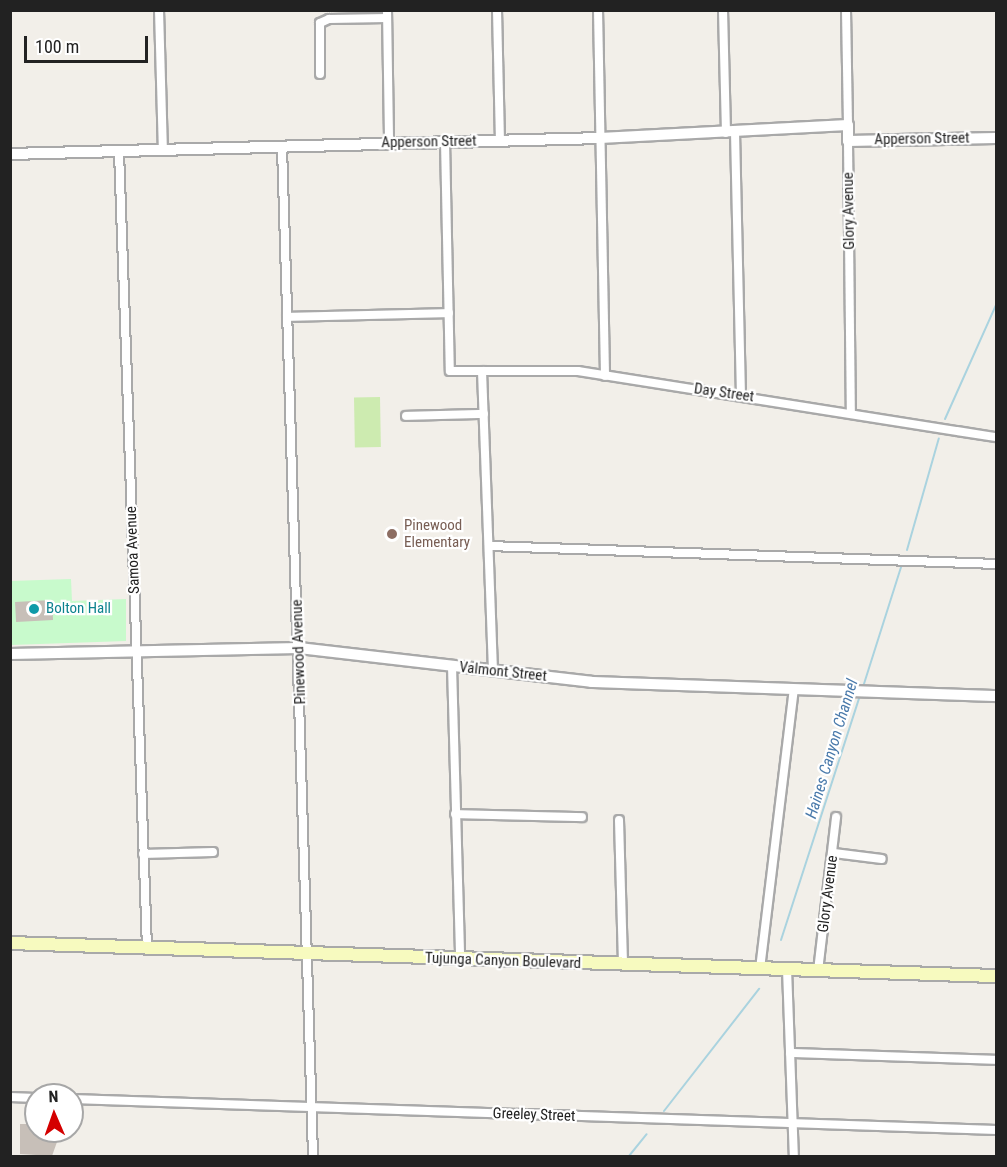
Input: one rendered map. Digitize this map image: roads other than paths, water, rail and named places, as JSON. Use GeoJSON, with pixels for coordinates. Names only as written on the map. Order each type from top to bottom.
{"type":"FeatureCollection","features":[{"type":"Feature","properties":{"kind":"main road","name":"Tujunga Canyon Boulevard"},"geometry":{"type":"LineString","coordinates":[[10,943],[308,956],[996,976]]}},
{"type":"Feature","properties":{"kind":"street"},"geometry":{"type":"LineString","coordinates":[[159,10],[163,150]]}},
{"type":"Feature","properties":{"kind":"street"},"geometry":{"type":"LineString","coordinates":[[498,10],[500,140]]}},
{"type":"Feature","properties":{"kind":"street"},"geometry":{"type":"LineString","coordinates":[[598,10],[605,376]]}},
{"type":"Feature","properties":{"kind":"street"},"geometry":{"type":"LineString","coordinates":[[723,10],[741,396]]}},
{"type":"Feature","properties":{"kind":"street","name":"Glory Avenue"},"geometry":{"type":"LineString","coordinates":[[846,10],[851,412]]}},
{"type":"Feature","properties":{"kind":"street"},"geometry":{"type":"LineString","coordinates":[[320,74],[320,23],[329,19],[387,14],[389,142]]}},
{"type":"Feature","properties":{"kind":"street","name":"Apperson Street"},"geometry":{"type":"LineString","coordinates":[[10,154],[600,138],[730,133],[848,125]]}},
{"type":"Feature","properties":{"kind":"street","name":"Apperson Street"},"geometry":{"type":"LineString","coordinates":[[848,141],[996,138]]}},
{"type":"Feature","properties":{"kind":"street"},"geometry":{"type":"LineString","coordinates":[[287,317],[448,313],[445,141]]}},
{"type":"Feature","properties":{"kind":"street","name":"Pinewood Avenue"},"geometry":{"type":"LineString","coordinates":[[282,147],[314,1156]]}},
{"type":"Feature","properties":{"kind":"street","name":"Samoa Avenue"},"geometry":{"type":"LineString","coordinates":[[119,151],[147,948]]}},
{"type":"Feature","properties":{"kind":"street","name":"Day Street"},"geometry":{"type":"LineString","coordinates":[[448,313],[450,372],[559,369],[851,412],[996,437]]}},
{"type":"Feature","properties":{"kind":"street"},"geometry":{"type":"LineString","coordinates":[[482,371],[493,670]]}},
{"type":"Feature","properties":{"kind":"street"},"geometry":{"type":"LineString","coordinates":[[406,416],[484,414]]}},
{"type":"Feature","properties":{"kind":"street"},"geometry":{"type":"LineString","coordinates":[[489,546],[996,564]]}},
{"type":"Feature","properties":{"kind":"street","name":"Valmont Street"},"geometry":{"type":"LineString","coordinates":[[10,654],[299,648],[591,682],[996,696]]}},
{"type":"Feature","properties":{"kind":"street"},"geometry":{"type":"LineString","coordinates":[[452,666],[460,960]]}},
{"type":"Feature","properties":{"kind":"street"},"geometry":{"type":"LineString","coordinates":[[760,969],[794,690]]}},
{"type":"Feature","properties":{"kind":"street"},"geometry":{"type":"LineString","coordinates":[[455,814],[582,817]]}},
{"type":"Feature","properties":{"kind":"street","name":"Glory Avenue"},"geometry":{"type":"LineString","coordinates":[[818,970],[834,853],[836,817]]}},
{"type":"Feature","properties":{"kind":"street"},"geometry":{"type":"LineString","coordinates":[[619,820],[623,964]]}},
{"type":"Feature","properties":{"kind":"street"},"geometry":{"type":"LineString","coordinates":[[143,854],[213,852]]}},
{"type":"Feature","properties":{"kind":"street"},"geometry":{"type":"LineString","coordinates":[[834,853],[882,859]]}},
{"type":"Feature","properties":{"kind":"street"},"geometry":{"type":"LineString","coordinates":[[788,969],[794,1156]]}},
{"type":"Feature","properties":{"kind":"street"},"geometry":{"type":"LineString","coordinates":[[790,1053],[996,1060]]}},
{"type":"Feature","properties":{"kind":"street","name":"Greeley Street"},"geometry":{"type":"LineString","coordinates":[[84,1099],[996,1130]]}},
{"type":"Feature","properties":{"kind":"waterway","name":"Haines Canyon Channel"},"geometry":{"type":"LineString","coordinates":[[945,419],[996,305]]}},
{"type":"Feature","properties":{"kind":"waterway","name":"Haines Canyon Channel"},"geometry":{"type":"LineString","coordinates":[[907,550],[939,438]]}},
{"type":"Feature","properties":{"kind":"waterway","name":"Haines Canyon Channel"},"geometry":{"type":"LineString","coordinates":[[863,687],[902,564]]}},
{"type":"Feature","properties":{"kind":"waterway","name":"Haines Canyon Channel"},"geometry":{"type":"LineString","coordinates":[[781,940],[860,696]]}},
{"type":"Feature","properties":{"kind":"waterway","name":"Haines Canyon Channel"},"geometry":{"type":"LineString","coordinates":[[664,1111],[759,989]]}},
{"type":"Feature","properties":{"kind":"waterway","name":"Haines Canyon Channel"},"geometry":{"type":"LineString","coordinates":[[629,1156],[647,1134]]}},
{"type":"Feature","properties":{"kind":"place","name":"Pinewood Elementary"},"geometry":{"type":"Point","coordinates":[392,534]}},
{"type":"Feature","properties":{"kind":"place","name":"Bolton Hall"},"geometry":{"type":"Point","coordinates":[34,609]}}]}
